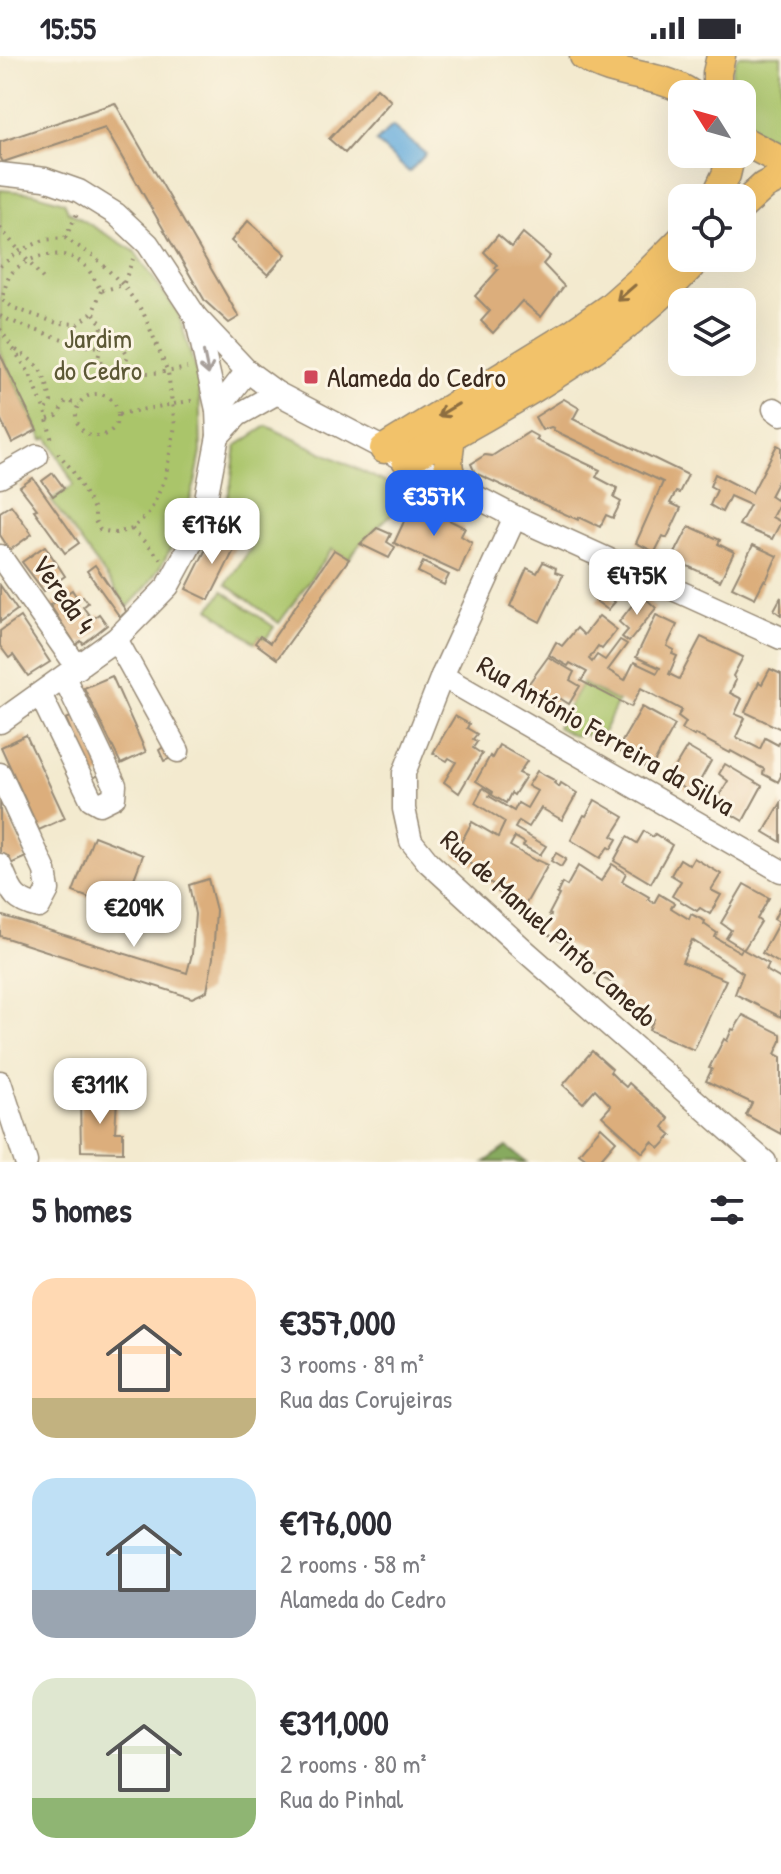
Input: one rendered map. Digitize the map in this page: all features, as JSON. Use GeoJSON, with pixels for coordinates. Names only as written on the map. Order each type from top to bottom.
{"type":"FeatureCollection","features":[{"type":"Feature","properties":{"kind":"main road"},"geometry":{"type":"LineString","coordinates":[[584,56],[612,69],[668,83]]}},
{"type":"Feature","properties":{"kind":"main road"},"geometry":{"type":"LineString","coordinates":[[717,80],[721,56]]}},
{"type":"Feature","properties":{"kind":"main road"},"geometry":{"type":"LineString","coordinates":[[756,148],[781,161]]}},
{"type":"Feature","properties":{"kind":"main road"},"geometry":{"type":"LineString","coordinates":[[756,193],[781,177]]}},
{"type":"Feature","properties":{"kind":"main road"},"geometry":{"type":"LineString","coordinates":[[395,454],[609,308],[668,253]]}},
{"type":"Feature","properties":{"kind":"main road"},"geometry":{"type":"LineString","coordinates":[[395,454],[451,437],[586,355],[622,329],[684,272]]}},
{"type":"Feature","properties":{"kind":"main road"},"geometry":{"type":"LineString","coordinates":[[451,437],[449,473],[453,482],[464,490]]}},
{"type":"Feature","properties":{"kind":"street"},"geometry":{"type":"LineString","coordinates":[[0,174],[45,179],[79,191],[116,214],[148,244],[196,317],[247,371],[277,393],[515,517],[781,638]]}},
{"type":"Feature","properties":{"kind":"street"},"geometry":{"type":"LineString","coordinates":[[0,722],[116,639],[168,586],[201,525],[218,436],[196,317]]}},
{"type":"Feature","properties":{"kind":"street"},"geometry":{"type":"LineString","coordinates":[[210,404],[247,371]]}},
{"type":"Feature","properties":{"kind":"street"},"geometry":{"type":"LineString","coordinates":[[218,436],[238,415],[277,393]]}},
{"type":"Feature","properties":{"kind":"street"},"geometry":{"type":"LineString","coordinates":[[2,469],[37,456]]}},
{"type":"Feature","properties":{"kind":"street","name":"Rua de Manuel Pinto Canedo"},"geometry":{"type":"LineString","coordinates":[[515,517],[442,676],[404,773],[404,809],[411,841],[428,862],[523,949],[765,1162]]}},
{"type":"Feature","properties":{"kind":"street","name":"Vereda 4"},"geometry":{"type":"LineString","coordinates":[[0,556],[71,672],[115,785],[114,797],[100,804],[91,799],[40,694]]}},
{"type":"Feature","properties":{"kind":"street"},"geometry":{"type":"LineString","coordinates":[[116,639],[178,751]]}},
{"type":"Feature","properties":{"kind":"street","name":"Rua António Ferreira da Silva"},"geometry":{"type":"LineString","coordinates":[[442,676],[781,871]]}},
{"type":"Feature","properties":{"kind":"street"},"geometry":{"type":"LineString","coordinates":[[0,774],[45,871],[48,890],[39,907],[16,898],[0,865]]}},
{"type":"Feature","properties":{"kind":"street"},"geometry":{"type":"LineString","coordinates":[[0,1082],[26,1162]]}},
{"type":"Feature","properties":{"kind":"path"},"geometry":{"type":"LineString","coordinates":[[65,238],[77,214]]}},
{"type":"Feature","properties":{"kind":"path"},"geometry":{"type":"LineString","coordinates":[[0,228],[45,281]]}},
{"type":"Feature","properties":{"kind":"path"},"geometry":{"type":"LineString","coordinates":[[0,266],[20,251],[44,240],[65,238],[95,257],[123,285],[143,312],[168,372],[175,426],[165,479],[150,512],[132,529],[116,533],[100,530],[95,521],[95,511],[51,438],[48,419],[30,374],[0,329]]}},
{"type":"Feature","properties":{"kind":"path"},"geometry":{"type":"LineString","coordinates":[[123,285],[137,249]]}},
{"type":"Feature","properties":{"kind":"path"},"geometry":{"type":"LineString","coordinates":[[57,255],[77,259],[90,271],[101,291],[93,312],[78,324],[57,323],[1,301],[9,276],[36,257],[57,255]]}},
{"type":"Feature","properties":{"kind":"path"},"geometry":{"type":"LineString","coordinates":[[101,291],[123,285]]}},
{"type":"Feature","properties":{"kind":"path"},"geometry":{"type":"LineString","coordinates":[[93,312],[102,325],[98,358],[104,368],[112,373],[123,370],[139,374],[168,372],[197,366]]}},
{"type":"Feature","properties":{"kind":"path"},"geometry":{"type":"LineString","coordinates":[[0,316],[79,345],[101,347],[112,342],[122,346],[128,355],[123,370]]}},
{"type":"Feature","properties":{"kind":"path"},"geometry":{"type":"LineString","coordinates":[[78,324],[79,345]]}},
{"type":"Feature","properties":{"kind":"path"},"geometry":{"type":"LineString","coordinates":[[14,349],[33,360],[46,378],[51,402],[45,411]]}},
{"type":"Feature","properties":{"kind":"path"},"geometry":{"type":"LineString","coordinates":[[103,394],[114,401],[119,414],[111,432],[92,436],[81,429],[76,414],[79,404],[89,395],[103,394]]}},
{"type":"Feature","properties":{"kind":"path"},"geometry":{"type":"LineString","coordinates":[[48,419],[57,416],[66,401],[79,404]]}},
{"type":"Feature","properties":{"kind":"path"},"geometry":{"type":"LineString","coordinates":[[119,414],[171,404],[210,404]]}},
{"type":"Feature","properties":{"kind":"path"},"geometry":{"type":"LineString","coordinates":[[132,529],[166,565]]}},
{"type":"Feature","properties":{"kind":"green space"},"geometry":{"type":"Polygon","coordinates":[[[738,56],[781,56],[781,143],[756,131],[756,80],[732,80],[738,56]]]}},
{"type":"Feature","properties":{"kind":"green space","name":"Jardim do Cedro"},"geometry":{"type":"Polygon","coordinates":[[[0,190],[33,193],[64,202],[68,211],[134,251],[178,313],[199,382],[201,452],[182,526],[164,561],[128,607],[51,500],[74,485],[48,438],[43,440],[0,353],[0,190]]]}},
{"type":"Feature","properties":{"kind":"green space"},"geometry":{"type":"Polygon","coordinates":[[[267,426],[399,489],[391,502],[400,506],[360,544],[349,559],[332,549],[279,623],[226,584],[254,544],[219,529],[231,484],[236,446],[267,426]]]}},
{"type":"Feature","properties":{"kind":"green space"},"geometry":{"type":"Polygon","coordinates":[[[223,591],[274,627],[265,640],[260,636],[255,643],[210,609],[223,591]]]}},
{"type":"Feature","properties":{"kind":"green space"},"geometry":{"type":"Polygon","coordinates":[[[582,683],[618,702],[598,743],[584,734],[573,736],[557,727],[582,683]]]}},
{"type":"Feature","properties":{"kind":"green space"},"geometry":{"type":"Polygon","coordinates":[[[507,1147],[527,1162],[485,1162],[507,1147]]]}},
{"type":"Feature","properties":{"kind":"water"},"geometry":{"type":"Polygon","coordinates":[[[392,126],[426,154],[409,172],[376,142],[392,126]]]}},
{"type":"Feature","properties":{"kind":"building"},"geometry":{"type":"Polygon","coordinates":[[[377,88],[391,101],[345,153],[329,139],[377,88]]]}},
{"type":"Feature","properties":{"kind":"building"},"geometry":{"type":"Polygon","coordinates":[[[115,103],[239,317],[229,323],[205,301],[105,128],[3,162],[0,157],[0,142],[115,103]]]}},
{"type":"Feature","properties":{"kind":"building"},"geometry":{"type":"Polygon","coordinates":[[[248,221],[286,254],[268,275],[231,241],[248,221]]]}},
{"type":"Feature","properties":{"kind":"building"},"geometry":{"type":"Polygon","coordinates":[[[523,233],[550,256],[543,264],[564,286],[541,317],[522,301],[493,333],[481,321],[490,311],[475,296],[498,270],[484,252],[498,235],[512,247],[523,233]]]}},
{"type":"Feature","properties":{"kind":"building"},"geometry":{"type":"Polygon","coordinates":[[[0,354],[37,430],[12,443],[0,418],[0,354]]]}},
{"type":"Feature","properties":{"kind":"building"},"geometry":{"type":"Polygon","coordinates":[[[564,399],[579,408],[573,419],[688,475],[670,503],[681,508],[667,538],[663,536],[655,552],[636,543],[663,482],[554,428],[542,430],[535,417],[564,399]]]}},
{"type":"Feature","properties":{"kind":"building"},"geometry":{"type":"Polygon","coordinates":[[[529,432],[538,437],[536,440],[600,470],[596,477],[617,488],[614,498],[621,502],[613,518],[606,515],[600,527],[579,517],[578,520],[475,473],[471,464],[485,455],[492,456],[529,432]]]}},
{"type":"Feature","properties":{"kind":"building"},"geometry":{"type":"Polygon","coordinates":[[[777,445],[781,447],[781,475],[770,496],[776,500],[781,491],[781,506],[779,504],[772,517],[781,522],[772,539],[739,525],[750,505],[730,496],[722,512],[710,505],[717,490],[710,486],[715,474],[752,493],[777,445]]]}},
{"type":"Feature","properties":{"kind":"building"},"geometry":{"type":"Polygon","coordinates":[[[53,473],[64,488],[53,496],[42,481],[53,473]]]}},
{"type":"Feature","properties":{"kind":"building"},"geometry":{"type":"Polygon","coordinates":[[[33,478],[79,543],[65,553],[20,487],[33,478]]]}},
{"type":"Feature","properties":{"kind":"building"},"geometry":{"type":"Polygon","coordinates":[[[399,489],[408,494],[400,506],[391,502],[399,489]]]}},
{"type":"Feature","properties":{"kind":"building"},"geometry":{"type":"Polygon","coordinates":[[[413,502],[465,528],[461,536],[472,543],[459,573],[394,543],[413,502]]]}},
{"type":"Feature","properties":{"kind":"building"},"geometry":{"type":"Polygon","coordinates":[[[11,505],[32,534],[10,550],[0,535],[0,512],[11,505]]]}},
{"type":"Feature","properties":{"kind":"building"},"geometry":{"type":"Polygon","coordinates":[[[689,526],[720,540],[718,544],[734,552],[720,581],[672,559],[689,526]]]}},
{"type":"Feature","properties":{"kind":"building"},"geometry":{"type":"Polygon","coordinates":[[[377,528],[391,534],[387,542],[395,547],[389,558],[360,544],[377,528]]]}},
{"type":"Feature","properties":{"kind":"building"},"geometry":{"type":"Polygon","coordinates":[[[214,533],[237,544],[209,600],[186,589],[214,533]]]}},
{"type":"Feature","properties":{"kind":"building"},"geometry":{"type":"Polygon","coordinates":[[[753,545],[777,556],[755,598],[732,587],[753,545]]]}},
{"type":"Feature","properties":{"kind":"building"},"geometry":{"type":"Polygon","coordinates":[[[45,546],[65,576],[44,591],[22,562],[45,546]]]}},
{"type":"Feature","properties":{"kind":"building"},"geometry":{"type":"Polygon","coordinates":[[[334,550],[349,559],[277,659],[255,643],[260,636],[270,643],[334,550]]]}},
{"type":"Feature","properties":{"kind":"building"},"geometry":{"type":"Polygon","coordinates":[[[423,562],[449,575],[444,585],[418,572],[423,562]]]}},
{"type":"Feature","properties":{"kind":"building"},"geometry":{"type":"Polygon","coordinates":[[[543,562],[563,575],[540,622],[510,606],[527,568],[537,573],[543,562]]]}},
{"type":"Feature","properties":{"kind":"building"},"geometry":{"type":"Polygon","coordinates":[[[95,565],[125,609],[126,612],[120,617],[87,571],[95,565]]]}},
{"type":"Feature","properties":{"kind":"building"},"geometry":{"type":"Polygon","coordinates":[[[0,585],[17,610],[0,622],[0,585]]]}},
{"type":"Feature","properties":{"kind":"building"},"geometry":{"type":"Polygon","coordinates":[[[72,590],[78,599],[83,596],[88,603],[83,607],[92,619],[99,614],[107,625],[83,644],[81,641],[76,645],[50,605],[72,590]]]}},
{"type":"Feature","properties":{"kind":"building"},"geometry":{"type":"Polygon","coordinates":[[[603,592],[615,602],[608,610],[596,601],[603,592]]]}},
{"type":"Feature","properties":{"kind":"building"},"geometry":{"type":"Polygon","coordinates":[[[641,594],[656,608],[629,642],[622,637],[628,630],[619,622],[641,594]]]}},
{"type":"Feature","properties":{"kind":"building"},"geometry":{"type":"Polygon","coordinates":[[[781,597],[781,615],[774,610],[781,597]]]}},
{"type":"Feature","properties":{"kind":"building"},"geometry":{"type":"Polygon","coordinates":[[[656,615],[677,625],[667,646],[677,656],[669,674],[679,679],[701,637],[743,657],[733,676],[736,680],[730,693],[742,699],[735,714],[745,718],[736,737],[760,749],[765,738],[778,745],[781,738],[781,776],[778,782],[763,774],[764,769],[682,729],[686,722],[678,716],[682,710],[641,688],[631,707],[581,681],[587,672],[549,655],[556,642],[562,646],[577,628],[584,635],[599,616],[617,630],[602,649],[598,646],[589,659],[592,662],[597,655],[605,660],[620,640],[627,644],[608,670],[625,680],[634,662],[657,673],[660,668],[636,657],[656,615]]]}},
{"type":"Feature","properties":{"kind":"building"},"geometry":{"type":"Polygon","coordinates":[[[20,617],[50,662],[28,676],[13,655],[9,658],[0,646],[0,631],[20,617]]]}},
{"type":"Feature","properties":{"kind":"building"},"geometry":{"type":"Polygon","coordinates":[[[548,657],[574,672],[570,680],[580,686],[569,704],[558,697],[548,712],[519,694],[548,657]]]}},
{"type":"Feature","properties":{"kind":"building"},"geometry":{"type":"Polygon","coordinates":[[[770,669],[781,674],[781,729],[745,712],[759,682],[762,684],[770,669]]]}},
{"type":"Feature","properties":{"kind":"building"},"geometry":{"type":"Polygon","coordinates":[[[112,676],[146,752],[121,764],[84,688],[112,676]]]}},
{"type":"Feature","properties":{"kind":"building"},"geometry":{"type":"Polygon","coordinates":[[[642,707],[675,725],[650,770],[617,750],[642,707]]]}},
{"type":"Feature","properties":{"kind":"building"},"geometry":{"type":"Polygon","coordinates":[[[76,715],[103,773],[91,779],[66,719],[76,715]]]}},
{"type":"Feature","properties":{"kind":"building"},"geometry":{"type":"Polygon","coordinates":[[[455,716],[469,724],[467,728],[477,734],[473,739],[477,742],[473,748],[482,754],[459,793],[444,782],[456,762],[433,753],[455,716]]]}},
{"type":"Feature","properties":{"kind":"building"},"geometry":{"type":"Polygon","coordinates":[[[26,735],[65,818],[39,830],[1,747],[26,735]]]}},
{"type":"Feature","properties":{"kind":"building"},"geometry":{"type":"Polygon","coordinates":[[[499,745],[527,761],[519,773],[526,776],[506,803],[476,781],[499,745]]]}},
{"type":"Feature","properties":{"kind":"building"},"geometry":{"type":"Polygon","coordinates":[[[165,746],[171,758],[164,761],[159,750],[165,746]]]}},
{"type":"Feature","properties":{"kind":"building"},"geometry":{"type":"Polygon","coordinates":[[[687,747],[711,761],[696,788],[688,791],[673,782],[671,774],[687,747]]]}},
{"type":"Feature","properties":{"kind":"building"},"geometry":{"type":"Polygon","coordinates":[[[725,764],[762,786],[743,821],[714,804],[728,781],[719,774],[725,764]]]}},
{"type":"Feature","properties":{"kind":"building"},"geometry":{"type":"Polygon","coordinates":[[[537,771],[556,781],[554,783],[559,787],[561,783],[577,793],[562,820],[541,808],[529,827],[519,821],[515,828],[546,846],[540,855],[523,846],[525,843],[515,837],[510,846],[548,865],[524,907],[498,892],[500,888],[476,875],[480,869],[454,855],[472,822],[498,837],[505,822],[475,803],[483,788],[491,793],[489,796],[514,811],[518,803],[527,808],[537,791],[528,786],[537,771]]]}},
{"type":"Feature","properties":{"kind":"building"},"geometry":{"type":"Polygon","coordinates":[[[595,800],[624,817],[612,836],[617,839],[600,858],[571,840],[595,800]]]}},
{"type":"Feature","properties":{"kind":"building"},"geometry":{"type":"Polygon","coordinates":[[[0,801],[26,857],[6,866],[0,852],[0,801]]]}},
{"type":"Feature","properties":{"kind":"building"},"geometry":{"type":"Polygon","coordinates":[[[781,803],[781,842],[764,832],[781,803]]]}},
{"type":"Feature","properties":{"kind":"building"},"geometry":{"type":"Polygon","coordinates":[[[644,831],[672,845],[651,883],[614,861],[627,837],[637,843],[644,831]]]}},
{"type":"Feature","properties":{"kind":"building"},"geometry":{"type":"Polygon","coordinates":[[[94,836],[143,855],[122,910],[73,892],[94,836]]]}},
{"type":"Feature","properties":{"kind":"building"},"geometry":{"type":"Polygon","coordinates":[[[556,853],[566,859],[561,867],[551,861],[556,853]]]}},
{"type":"Feature","properties":{"kind":"building"},"geometry":{"type":"Polygon","coordinates":[[[694,858],[721,874],[711,890],[721,895],[710,914],[700,908],[697,911],[672,896],[681,881],[671,875],[680,859],[690,865],[694,858]]]}},
{"type":"Feature","properties":{"kind":"building"},"geometry":{"type":"Polygon","coordinates":[[[612,864],[626,873],[622,881],[654,903],[659,894],[674,903],[671,908],[689,919],[691,914],[705,921],[704,924],[717,933],[715,937],[769,964],[766,970],[781,979],[781,1017],[735,994],[743,973],[692,940],[682,962],[726,980],[694,1050],[649,1030],[654,1019],[612,997],[618,986],[578,965],[584,954],[542,931],[562,883],[567,886],[578,866],[601,881],[612,864]]]}},
{"type":"Feature","properties":{"kind":"building"},"geometry":{"type":"Polygon","coordinates":[[[208,879],[216,910],[213,958],[207,991],[192,998],[0,936],[0,915],[187,973],[192,954],[195,914],[189,885],[208,879]]]}},
{"type":"Feature","properties":{"kind":"building"},"geometry":{"type":"Polygon","coordinates":[[[744,884],[769,898],[757,919],[761,922],[744,949],[726,938],[731,930],[721,923],[744,884]]]}},
{"type":"Feature","properties":{"kind":"building"},"geometry":{"type":"Polygon","coordinates":[[[781,905],[781,964],[762,953],[779,922],[774,919],[781,905]]]}},
{"type":"Feature","properties":{"kind":"building"},"geometry":{"type":"Polygon","coordinates":[[[743,1015],[781,1034],[775,1054],[781,1057],[781,1134],[746,1115],[752,1103],[706,1081],[724,1039],[727,1041],[743,1015]]]}},
{"type":"Feature","properties":{"kind":"building"},"geometry":{"type":"Polygon","coordinates":[[[592,1051],[612,1069],[610,1072],[618,1080],[626,1087],[629,1083],[669,1119],[663,1127],[672,1135],[660,1148],[652,1142],[643,1153],[602,1116],[611,1106],[595,1089],[583,1103],[563,1085],[592,1051]]]}},
{"type":"Feature","properties":{"kind":"building"},"geometry":{"type":"Polygon","coordinates":[[[80,1099],[117,1099],[115,1132],[123,1132],[123,1152],[81,1151],[80,1099]]]}},
{"type":"Feature","properties":{"kind":"building"},"geometry":{"type":"Polygon","coordinates":[[[601,1127],[616,1141],[598,1162],[591,1162],[579,1153],[601,1127]]]}},
{"type":"Feature","properties":{"kind":"place","name":"Alameda do Cedro"},"geometry":{"type":"Point","coordinates":[311,377]}}]}
